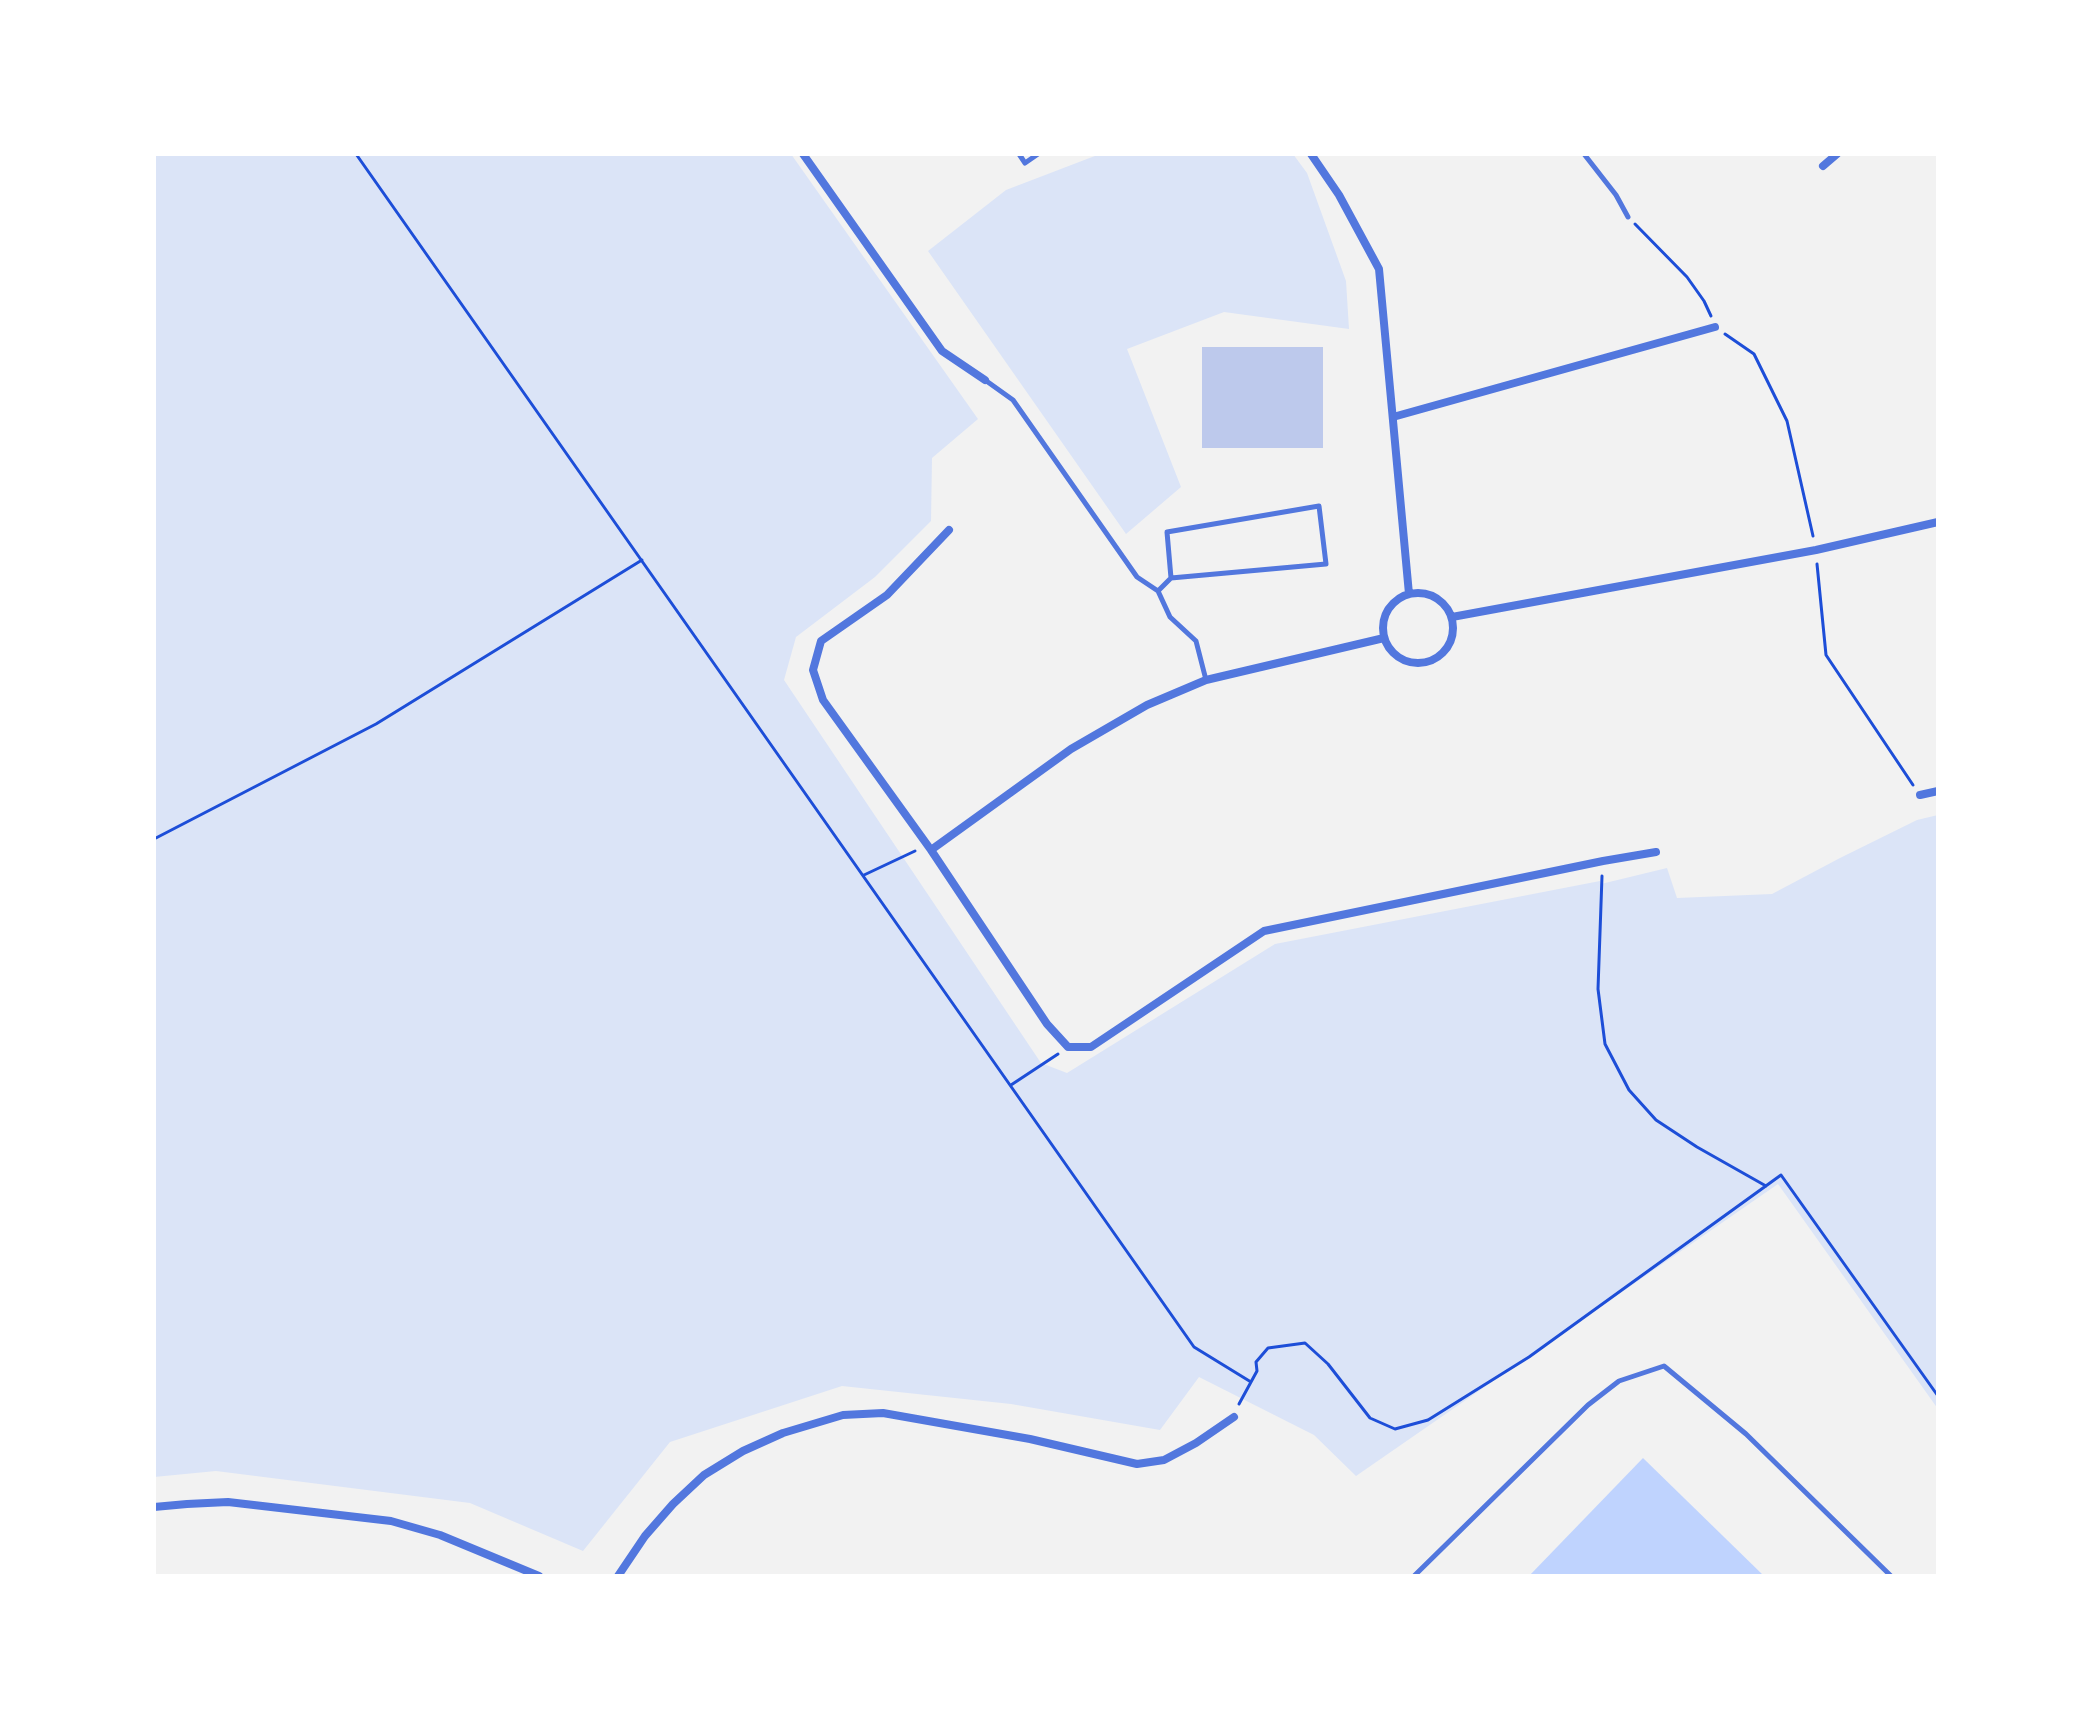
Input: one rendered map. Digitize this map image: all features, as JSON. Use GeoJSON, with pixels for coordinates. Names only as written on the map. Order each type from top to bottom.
{"type":"FeatureCollection","features":[{"type":"Feature","properties":{"kind":"street"},"geometry":{"type":"LineString","coordinates":[[803,154],[942,351],[985,380]]}},
{"type":"Feature","properties":{"kind":"street"},"geometry":{"type":"LineString","coordinates":[[1311,154],[1339,195],[1379,269],[1409,594]]}},
{"type":"Feature","properties":{"kind":"street"},"geometry":{"type":"LineString","coordinates":[[1823,166],[1837,154]]}},
{"type":"Feature","properties":{"kind":"street"},"geometry":{"type":"LineString","coordinates":[[1393,417],[1715,327]]}},
{"type":"Feature","properties":{"kind":"street"},"geometry":{"type":"LineString","coordinates":[[1452,617],[1816,550],[1938,522]]}},
{"type":"Feature","properties":{"kind":"street"},"geometry":{"type":"LineString","coordinates":[[949,530],[887,595],[821,641],[813,670],[823,700],[931,850],[1047,1024],[1068,1047],[1091,1047],[1264,931],[1656,852]]}},
{"type":"Feature","properties":{"kind":"street"},"geometry":{"type":"LineString","coordinates":[[1409,594],[1433,596],[1443,603],[1452,617],[1454,630],[1451,642],[1435,660],[1409,662],[1389,649],[1384,638],[1386,614],[1392,604],[1409,594]]}},
{"type":"Feature","properties":{"kind":"street"},"geometry":{"type":"LineString","coordinates":[[931,850],[1071,749],[1147,705],[1206,680],[1384,638]]}},
{"type":"Feature","properties":{"kind":"street"},"geometry":{"type":"LineString","coordinates":[[1920,795],[1938,791]]}},
{"type":"Feature","properties":{"kind":"street"},"geometry":{"type":"LineString","coordinates":[[618,1576],[645,1536],[704,1475],[743,1451],[783,1433],[843,1415],[883,1413],[1030,1439],[1137,1464],[1164,1460],[1234,1417]]}},
{"type":"Feature","properties":{"kind":"street"},"geometry":{"type":"LineString","coordinates":[[154,1507],[228,1502],[391,1521],[440,1535],[539,1576]]}},
{"type":"Feature","properties":{"kind":"lane"},"geometry":{"type":"LineString","coordinates":[[1019,154],[1025,163],[1038,154]]}},
{"type":"Feature","properties":{"kind":"lane"},"geometry":{"type":"LineString","coordinates":[[1584,154],[1616,195],[1628,217]]}},
{"type":"Feature","properties":{"kind":"lane"},"geometry":{"type":"LineString","coordinates":[[985,380],[1013,400],[1137,577],[1158,591],[1170,617],[1196,641],[1206,680]]}},
{"type":"Feature","properties":{"kind":"lane"},"geometry":{"type":"LineString","coordinates":[[1158,591],[1171,578],[1326,564],[1319,506],[1167,532],[1171,578]]}},
{"type":"Feature","properties":{"kind":"lane"},"geometry":{"type":"LineString","coordinates":[[1414,1576],[1588,1405],[1619,1381],[1664,1366],[1746,1434],[1891,1576]]}},
{"type":"Feature","properties":{"kind":"path"},"geometry":{"type":"LineString","coordinates":[[356,154],[1194,1347],[1251,1382]]}},
{"type":"Feature","properties":{"kind":"path"},"geometry":{"type":"LineString","coordinates":[[1628,217],[1687,277],[1704,301],[1715,327],[1754,354],[1787,421],[1816,550],[1826,655],[1920,795]]}},
{"type":"Feature","properties":{"kind":"path"},"geometry":{"type":"LineString","coordinates":[[154,839],[376,724],[642,560]]}},
{"type":"Feature","properties":{"kind":"path"},"geometry":{"type":"LineString","coordinates":[[863,876],[913,851],[931,850]]}},
{"type":"Feature","properties":{"kind":"path"},"geometry":{"type":"LineString","coordinates":[[1603,861],[1598,989],[1605,1044],[1629,1090],[1656,1120],[1766,1186]]}},
{"type":"Feature","properties":{"kind":"path"},"geometry":{"type":"LineString","coordinates":[[1011,1086],[1068,1047]]}},
{"type":"Feature","properties":{"kind":"path"},"geometry":{"type":"LineString","coordinates":[[1234,1417],[1257,1371],[1256,1362],[1268,1348],[1305,1343],[1328,1364],[1370,1418],[1395,1429],[1428,1420],[1529,1357],[1781,1175],[1938,1396]]}},
{"type":"Feature","properties":{"kind":"shaded area"},"geometry":{"type":"Polygon","coordinates":[[[154,154],[791,154],[978,419],[932,458],[931,521],[875,577],[796,637],[784,680],[1041,1063],[1067,1073],[1275,944],[1600,881],[1601,884],[1667,868],[1677,898],[1772,894],[1917,820],[1938,815],[1938,1409],[1778,1184],[1356,1476],[1314,1435],[1199,1377],[1160,1430],[1011,1404],[842,1386],[670,1442],[583,1551],[470,1503],[216,1471],[154,1477],[154,154]]]}},
{"type":"Feature","properties":{"kind":"shaded area"},"geometry":{"type":"Polygon","coordinates":[[[1100,154],[1293,154],[1307,173],[1346,281],[1349,329],[1224,312],[1127,349],[1181,487],[1126,534],[928,251],[1006,190],[1100,154]]]}},
{"type":"Feature","properties":{"kind":"water"},"geometry":{"type":"Polygon","coordinates":[[[1643,1458],[1764,1576],[1529,1576],[1643,1458]]]}},
{"type":"Feature","properties":{"kind":"building"},"geometry":{"type":"Polygon","coordinates":[[[1202,347],[1323,347],[1323,448],[1202,448],[1202,347]]]}}]}
